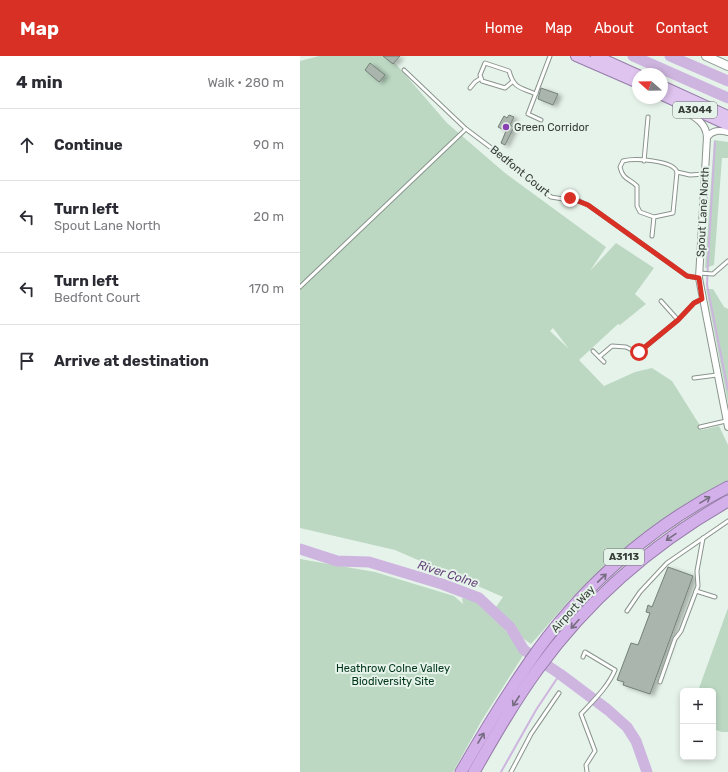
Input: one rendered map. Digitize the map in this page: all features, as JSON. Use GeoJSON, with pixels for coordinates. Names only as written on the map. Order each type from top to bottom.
{"type":"FeatureCollection","features":[{"type":"Feature","properties":{"kind":"highway","name":"Airport Way"},"geometry":{"type":"LineString","coordinates":[[461,772],[528,663],[576,604],[623,558],[667,524],[728,487]]}},
{"type":"Feature","properties":{"kind":"highway","name":"Airport Way"},"geometry":{"type":"LineString","coordinates":[[474,772],[514,704],[538,669],[574,624],[633,567],[671,537],[728,501]]}},
{"type":"Feature","properties":{"kind":"main road"},"geometry":{"type":"LineString","coordinates":[[576,56],[632,81]]}},
{"type":"Feature","properties":{"kind":"main road"},"geometry":{"type":"LineString","coordinates":[[596,56],[632,72]]}},
{"type":"Feature","properties":{"kind":"main road","name":"A3044"},"geometry":{"type":"LineString","coordinates":[[668,89],[728,116]]}},
{"type":"Feature","properties":{"kind":"main road","name":"A3044"},"geometry":{"type":"LineString","coordinates":[[668,97],[728,125]]}},
{"type":"Feature","properties":{"kind":"street"},"geometry":{"type":"LineString","coordinates":[[706,56],[728,66]]}},
{"type":"Feature","properties":{"kind":"street","name":"Spout Lane North"},"geometry":{"type":"LineString","coordinates":[[668,98],[704,125],[706,130],[707,138],[701,275],[702,299],[727,424]]}},
{"type":"Feature","properties":{"kind":"street"},"geometry":{"type":"LineString","coordinates":[[707,138],[710,133],[716,131],[728,132]]}},
{"type":"Feature","properties":{"kind":"lane"},"geometry":{"type":"LineString","coordinates":[[541,120],[528,114],[550,56]]}},
{"type":"Feature","properties":{"kind":"lane"},"geometry":{"type":"LineString","coordinates":[[512,82],[505,88],[482,81],[480,75],[486,63],[509,71],[512,82],[517,86],[536,94]]}},
{"type":"Feature","properties":{"kind":"lane","name":"Bedfont Court"},"geometry":{"type":"LineString","coordinates":[[404,70],[466,129],[498,153],[551,197],[563,199],[570,198],[588,205],[687,276],[713,274],[728,261]]}},
{"type":"Feature","properties":{"kind":"lane"},"geometry":{"type":"LineString","coordinates":[[470,88],[481,78]]}},
{"type":"Feature","properties":{"kind":"lane"},"geometry":{"type":"LineString","coordinates":[[644,161],[648,117]]}},
{"type":"Feature","properties":{"kind":"lane"},"geometry":{"type":"LineString","coordinates":[[300,287],[466,129]]}},
{"type":"Feature","properties":{"kind":"lane"},"geometry":{"type":"LineString","coordinates":[[629,160],[659,162],[670,165],[676,169],[677,172],[674,213],[654,217],[640,212],[637,206],[637,186],[624,178],[621,174],[620,167],[623,161],[629,160]]}},
{"type":"Feature","properties":{"kind":"lane"},"geometry":{"type":"LineString","coordinates":[[677,172],[690,175],[705,174]]}},
{"type":"Feature","properties":{"kind":"lane"},"geometry":{"type":"LineString","coordinates":[[652,236],[654,217]]}},
{"type":"Feature","properties":{"kind":"lane"},"geometry":{"type":"LineString","coordinates":[[599,357],[612,346],[626,347],[639,352],[678,320],[694,303],[702,299]]}},
{"type":"Feature","properties":{"kind":"lane"},"geometry":{"type":"LineString","coordinates":[[660,301],[678,320]]}},
{"type":"Feature","properties":{"kind":"lane"},"geometry":{"type":"LineString","coordinates":[[593,351],[604,362]]}},
{"type":"Feature","properties":{"kind":"lane"},"geometry":{"type":"LineString","coordinates":[[694,378],[717,375]]}},
{"type":"Feature","properties":{"kind":"lane"},"geometry":{"type":"LineString","coordinates":[[700,427],[727,424]]}},
{"type":"Feature","properties":{"kind":"lane"},"geometry":{"type":"LineString","coordinates":[[627,611],[640,592],[667,563],[728,521]]}},
{"type":"Feature","properties":{"kind":"lane"},"geometry":{"type":"LineString","coordinates":[[660,682],[675,639],[681,631],[698,586],[698,571],[703,538]]}},
{"type":"Feature","properties":{"kind":"lane"},"geometry":{"type":"LineString","coordinates":[[696,591],[715,597]]}},
{"type":"Feature","properties":{"kind":"lane"},"geometry":{"type":"LineString","coordinates":[[583,656],[586,652],[614,670],[612,676],[599,695],[581,714],[595,751],[586,765],[587,772]]}},
{"type":"Feature","properties":{"kind":"lane"},"geometry":{"type":"LineString","coordinates":[[512,772],[531,734],[559,693]]}},
{"type":"Feature","properties":{"kind":"green space"},"geometry":{"type":"Polygon","coordinates":[[[319,56],[389,56],[447,123],[505,173],[606,247],[590,271],[616,243],[654,268],[635,294],[646,304],[620,325],[618,324],[579,360],[604,386],[635,372],[652,368],[672,381],[699,424],[701,430],[719,426],[728,445],[728,480],[669,516],[616,557],[562,608],[531,644],[517,634],[496,607],[503,597],[395,550],[300,528],[300,61],[319,56]],[[553,328],[550,331],[569,349],[553,328]]]}},
{"type":"Feature","properties":{"kind":"green space"},"geometry":{"type":"Polygon","coordinates":[[[714,140],[728,142],[728,158],[722,158],[714,265],[705,268],[714,140]]]}},
{"type":"Feature","properties":{"kind":"green space"},"geometry":{"type":"Polygon","coordinates":[[[706,289],[713,289],[724,307],[728,309],[728,403],[706,289]]]}},
{"type":"Feature","properties":{"kind":"green space","name":"Heathrow Colne Valley Biodiversity Site"},"geometry":{"type":"Polygon","coordinates":[[[300,559],[375,572],[454,596],[463,604],[462,598],[476,600],[502,626],[524,654],[482,720],[453,772],[300,772],[300,559]]]}},
{"type":"Feature","properties":{"kind":"green space"},"geometry":{"type":"Polygon","coordinates":[[[728,608],[728,732],[716,730],[716,688],[699,688],[728,608]]]}},
{"type":"Feature","properties":{"kind":"building"},"geometry":{"type":"Polygon","coordinates":[[[383,56],[400,56],[393,64],[383,56]]]}},
{"type":"Feature","properties":{"kind":"building"},"geometry":{"type":"Polygon","coordinates":[[[370,63],[385,75],[379,82],[365,70],[370,63]]]}},
{"type":"Feature","properties":{"kind":"building"},"geometry":{"type":"Polygon","coordinates":[[[541,88],[558,94],[553,105],[538,99],[541,88]]]}},
{"type":"Feature","properties":{"kind":"building","name":"Green Corridor"},"geometry":{"type":"Polygon","coordinates":[[[509,115],[514,117],[510,125],[514,127],[505,145],[501,143],[506,131],[498,127],[504,116],[507,118],[509,115]]]}},
{"type":"Feature","properties":{"kind":"building"},"geometry":{"type":"Polygon","coordinates":[[[668,567],[693,576],[650,694],[623,685],[624,682],[617,680],[631,643],[638,645],[650,613],[646,612],[648,605],[652,607],[668,567]]]}},
{"type":"Feature","properties":{"kind":"waterway"},"geometry":{"type":"LineString","coordinates":[[633,56],[728,98]]}},
{"type":"Feature","properties":{"kind":"waterway"},"geometry":{"type":"LineString","coordinates":[[670,56],[728,81]]}},
{"type":"Feature","properties":{"kind":"waterway"},"geometry":{"type":"LineString","coordinates":[[715,142],[707,285],[728,390]]}},
{"type":"Feature","properties":{"kind":"waterway","name":"River Colne"},"geometry":{"type":"LineString","coordinates":[[300,549],[337,561],[369,562],[442,584],[479,598],[510,627],[524,650],[560,674],[608,710],[627,727],[636,741],[647,772]]}},
{"type":"Feature","properties":{"kind":"waterway","name":"River Colne"},"geometry":{"type":"LineString","coordinates":[[501,772],[536,710],[560,674]]}},
{"type":"Feature","properties":{"kind":"place","name":"Green Corridor"},"geometry":{"type":"Point","coordinates":[506,127]}},
{"type":"Feature","properties":{"kind":"route"},"geometry":{"type":"LineString","coordinates":[[570,198],[588,205],[687,276],[699,278],[702,299],[694,303],[678,320],[639,352]]}}]}
